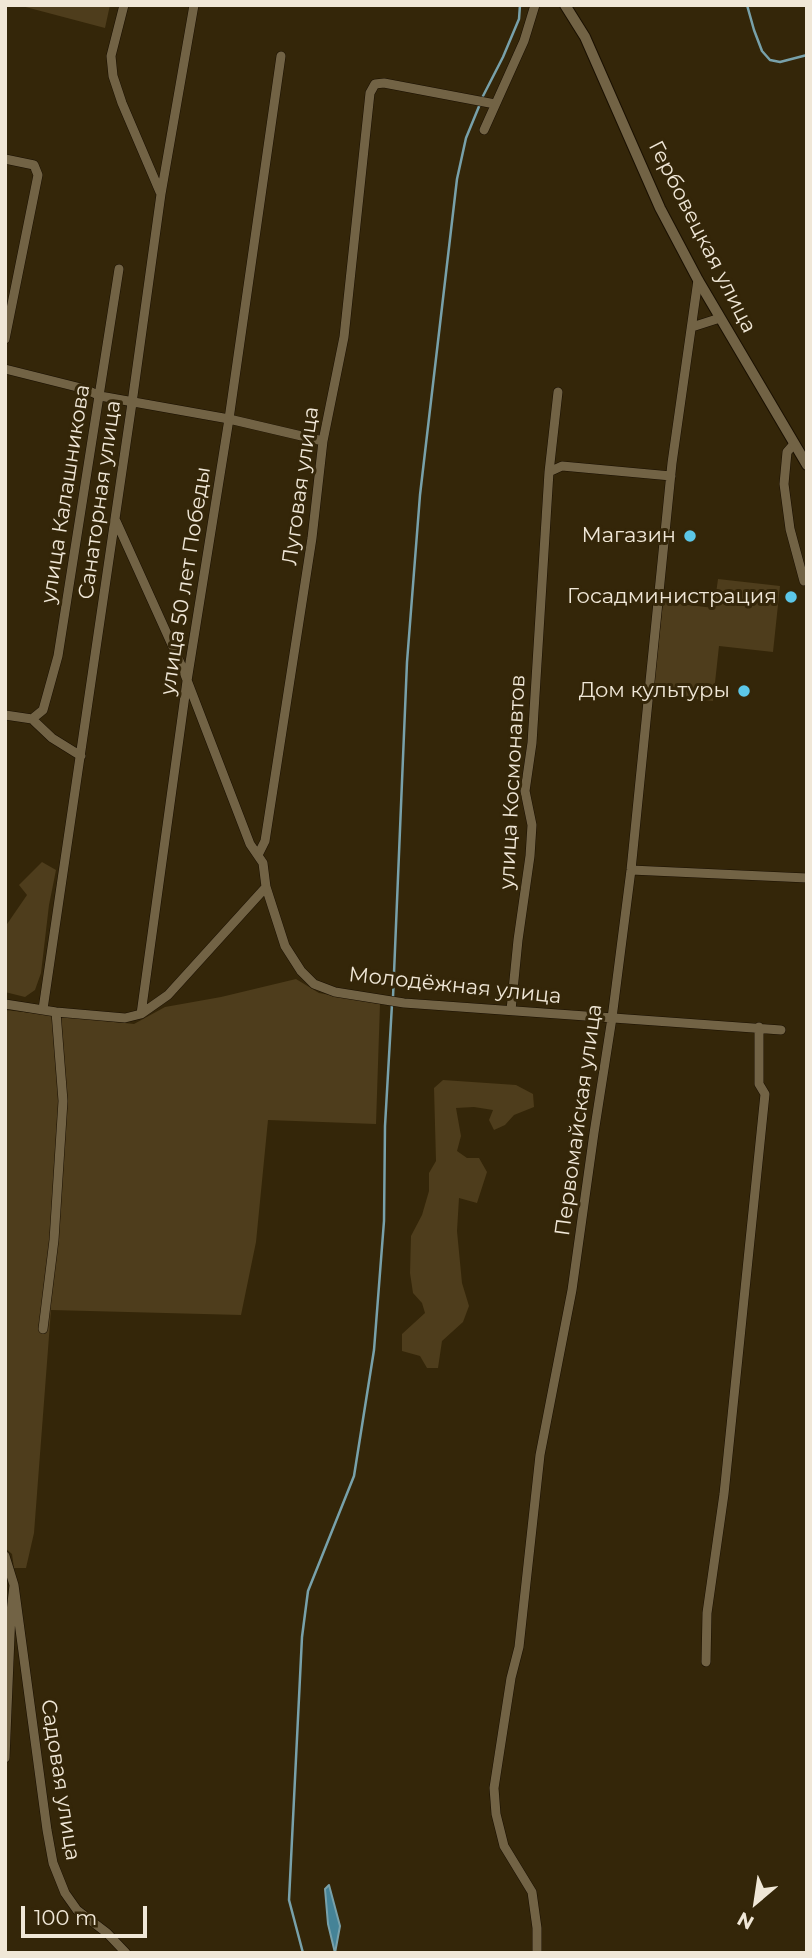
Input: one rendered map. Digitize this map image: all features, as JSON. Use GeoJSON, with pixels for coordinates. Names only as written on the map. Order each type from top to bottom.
{"type":"FeatureCollection","features":[{"type":"Feature","properties":{"kind":"street"},"geometry":{"type":"LineString","coordinates":[[124,5],[111,56],[113,76],[161,194]]}},
{"type":"Feature","properties":{"kind":"street","name":"Санаторная улица"},"geometry":{"type":"LineString","coordinates":[[43,1009],[161,194],[194,5]]}},
{"type":"Feature","properties":{"kind":"street"},"geometry":{"type":"LineString","coordinates":[[484,130],[485,102],[524,41],[535,5]]}},
{"type":"Feature","properties":{"kind":"street","name":"Гербовецкая улица"},"geometry":{"type":"LineString","coordinates":[[565,5],[585,37],[660,208],[698,280],[807,465]]}},
{"type":"Feature","properties":{"kind":"street","name":"улица 50 лет Победы"},"geometry":{"type":"LineString","coordinates":[[141,1014],[187,681],[229,419],[281,56]]}},
{"type":"Feature","properties":{"kind":"street","name":"Луговая улица"},"geometry":{"type":"LineString","coordinates":[[258,856],[265,841],[272,799],[312,538],[323,441],[344,337],[370,93],[375,85],[384,83],[485,102]]}},
{"type":"Feature","properties":{"kind":"street"},"geometry":{"type":"LineString","coordinates":[[5,159],[34,165],[38,175],[5,339]]}},
{"type":"Feature","properties":{"kind":"street","name":"улица Калашникова"},"geometry":{"type":"LineString","coordinates":[[32,719],[43,710],[58,656],[119,269]]}},
{"type":"Feature","properties":{"kind":"street","name":"Первомайская улица"},"geometry":{"type":"LineString","coordinates":[[537,1953],[532,1892],[504,1846],[496,1814],[494,1788],[511,1678],[519,1647],[540,1455],[572,1290],[612,1018],[631,870],[671,476],[698,280]]}},
{"type":"Feature","properties":{"kind":"street"},"geometry":{"type":"LineString","coordinates":[[692,327],[720,318]]}},
{"type":"Feature","properties":{"kind":"street"},"geometry":{"type":"LineString","coordinates":[[5,369],[85,389],[100,396],[229,419],[323,441]]}},
{"type":"Feature","properties":{"kind":"street","name":"улица Космонавтов"},"geometry":{"type":"LineString","coordinates":[[511,1010],[530,856],[532,825],[525,791],[532,743],[549,472],[558,392]]}},
{"type":"Feature","properties":{"kind":"street"},"geometry":{"type":"LineString","coordinates":[[794,444],[786,452],[784,484],[790,529],[804,581]]}},
{"type":"Feature","properties":{"kind":"street"},"geometry":{"type":"LineString","coordinates":[[549,472],[562,466],[671,476]]}},
{"type":"Feature","properties":{"kind":"street","name":"Молодёжная улица"},"geometry":{"type":"LineString","coordinates":[[115,520],[187,681],[250,844],[263,863],[266,887],[285,946],[301,971],[314,984],[335,992],[404,1003],[781,1030]]}},
{"type":"Feature","properties":{"kind":"street"},"geometry":{"type":"LineString","coordinates":[[5,715],[32,719],[52,738],[81,756]]}},
{"type":"Feature","properties":{"kind":"street"},"geometry":{"type":"LineString","coordinates":[[631,870],[807,878]]}},
{"type":"Feature","properties":{"kind":"street"},"geometry":{"type":"LineString","coordinates":[[5,1004],[125,1018],[141,1014],[169,995],[266,887]]}},
{"type":"Feature","properties":{"kind":"street"},"geometry":{"type":"LineString","coordinates":[[43,1329],[54,1240],[63,1101],[56,1012]]}},
{"type":"Feature","properties":{"kind":"street"},"geometry":{"type":"LineString","coordinates":[[706,1662],[707,1613],[726,1480],[765,1094],[759,1083],[760,1027]]}},
{"type":"Feature","properties":{"kind":"street"},"geometry":{"type":"LineString","coordinates":[[5,1556],[14,1585],[10,1612],[5,1758]]}},
{"type":"Feature","properties":{"kind":"street","name":"Садовая улица"},"geometry":{"type":"LineString","coordinates":[[14,1585],[53,1863],[65,1893],[77,1910],[107,1933],[126,1953]]}},
{"type":"Feature","properties":{"kind":"shaded area"},"geometry":{"type":"Polygon","coordinates":[[[18,5],[110,5],[105,28],[18,5]]]}},
{"type":"Feature","properties":{"kind":"shaded area"},"geometry":{"type":"Polygon","coordinates":[[[718,579],[780,586],[773,652],[719,646],[713,701],[653,694],[663,602],[714,608],[718,579]]]}},
{"type":"Feature","properties":{"kind":"shaded area"},"geometry":{"type":"Polygon","coordinates":[[[42,862],[56,870],[41,973],[35,990],[25,997],[5,992],[5,927],[27,895],[19,885],[42,862]]]}},
{"type":"Feature","properties":{"kind":"shaded area"},"geometry":{"type":"Polygon","coordinates":[[[296,979],[319,993],[380,1004],[376,1124],[268,1120],[256,1242],[241,1315],[51,1310],[34,1533],[26,1568],[14,1568],[12,1554],[5,1548],[5,1010],[134,1024],[165,1007],[296,979]]]}},
{"type":"Feature","properties":{"kind":"shaded area"},"geometry":{"type":"Polygon","coordinates":[[[443,1080],[516,1085],[533,1094],[534,1107],[514,1115],[505,1125],[494,1130],[489,1120],[493,1110],[456,1108],[461,1136],[457,1151],[467,1158],[479,1158],[487,1172],[477,1203],[459,1198],[457,1231],[462,1283],[469,1306],[463,1322],[442,1341],[438,1368],[427,1368],[420,1356],[402,1351],[402,1334],[425,1313],[422,1303],[413,1293],[410,1273],[411,1236],[422,1215],[429,1191],[429,1173],[436,1161],[434,1088],[443,1080]]]}},
{"type":"Feature","properties":{"kind":"water"},"geometry":{"type":"Polygon","coordinates":[[[329,1885],[340,1926],[335,1953],[328,1924],[325,1889],[329,1885]]]}},
{"type":"Feature","properties":{"kind":"waterway"},"geometry":{"type":"LineString","coordinates":[[482,98],[519,19],[520,5]]}},
{"type":"Feature","properties":{"kind":"waterway"},"geometry":{"type":"LineString","coordinates":[[747,5],[762,51],[770,60],[780,62],[807,55]]}},
{"type":"Feature","properties":{"kind":"waterway"},"geometry":{"type":"LineString","coordinates":[[393,997],[407,662],[420,495],[457,179],[466,138],[480,104]]}},
{"type":"Feature","properties":{"kind":"waterway"},"geometry":{"type":"LineString","coordinates":[[303,1953],[289,1900],[302,1637],[308,1591],[354,1476],[374,1350],[384,1221],[385,1126],[392,1004]]}},
{"type":"Feature","properties":{"kind":"place","name":"Магазин"},"geometry":{"type":"Point","coordinates":[690,536]}},
{"type":"Feature","properties":{"kind":"place","name":"Госадминистрация"},"geometry":{"type":"Point","coordinates":[791,597]}},
{"type":"Feature","properties":{"kind":"place","name":"Дом культуры"},"geometry":{"type":"Point","coordinates":[744,691]}}]}
